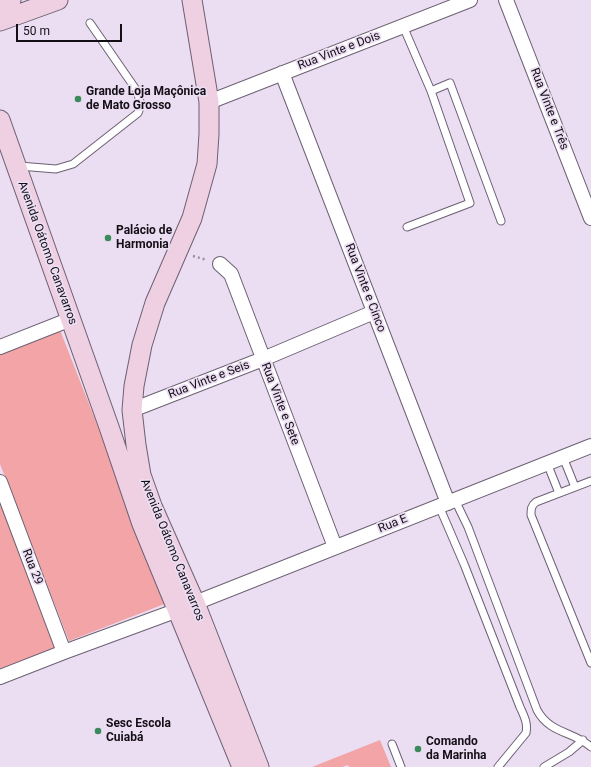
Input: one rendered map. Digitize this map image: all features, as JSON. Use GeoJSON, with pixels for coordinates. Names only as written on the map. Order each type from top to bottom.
{"type":"FeatureCollection","features":[{"type":"Feature","properties":{"kind":"main road"},"geometry":{"type":"LineString","coordinates":[[0,4],[11,0]]}},
{"type":"Feature","properties":{"kind":"main road"},"geometry":{"type":"LineString","coordinates":[[0,21],[58,0]]}},
{"type":"Feature","properties":{"kind":"main road","name":"Avenida Oátomo Canavarros"},"geometry":{"type":"LineString","coordinates":[[192,0],[209,102],[207,164],[192,218],[155,303],[142,345],[134,386],[132,410],[141,475],[242,767]]}},
{"type":"Feature","properties":{"kind":"main road","name":"Avenida Oátomo Canavarros"},"geometry":{"type":"LineString","coordinates":[[0,120],[142,524],[186,607],[259,767]]}},
{"type":"Feature","properties":{"kind":"street","name":"Rua Vinte e Dois"},"geometry":{"type":"LineString","coordinates":[[209,102],[470,0]]}},
{"type":"Feature","properties":{"kind":"street","name":"Rua Vinte e Três"},"geometry":{"type":"LineString","coordinates":[[506,0],[591,218]]}},
{"type":"Feature","properties":{"kind":"street","name":"Rua Vinte e Cinco"},"geometry":{"type":"LineString","coordinates":[[282,73],[447,503]]}},
{"type":"Feature","properties":{"kind":"street","name":"Rua Vinte e Sete"},"geometry":{"type":"LineString","coordinates":[[220,264],[231,274],[335,547]]}},
{"type":"Feature","properties":{"kind":"street","name":"Rua Vinte e Seis"},"geometry":{"type":"LineString","coordinates":[[132,410],[263,360],[374,312]]}},
{"type":"Feature","properties":{"kind":"street"},"geometry":{"type":"LineString","coordinates":[[0,347],[71,319]]}},
{"type":"Feature","properties":{"kind":"street","name":"Rua E"},"geometry":{"type":"LineString","coordinates":[[0,677],[186,607],[591,446]]}},
{"type":"Feature","properties":{"kind":"street","name":"Rua 29"},"geometry":{"type":"LineString","coordinates":[[0,482],[64,652]]}},
{"type":"Feature","properties":{"kind":"lane"},"geometry":{"type":"LineString","coordinates":[[17,167],[56,169],[73,164],[138,113],[141,105],[137,92],[90,23]]}},
{"type":"Feature","properties":{"kind":"lane"},"geometry":{"type":"LineString","coordinates":[[403,26],[431,91],[470,203],[406,227]]}},
{"type":"Feature","properties":{"kind":"lane"},"geometry":{"type":"LineString","coordinates":[[431,91],[450,83],[501,221]]}},
{"type":"Feature","properties":{"kind":"lane"},"geometry":{"type":"LineString","coordinates":[[562,457],[575,487]]}},
{"type":"Feature","properties":{"kind":"lane"},"geometry":{"type":"LineString","coordinates":[[547,463],[559,493]]}},
{"type":"Feature","properties":{"kind":"lane"},"geometry":{"type":"LineString","coordinates":[[591,481],[532,505],[531,515],[591,663]]}},
{"type":"Feature","properties":{"kind":"lane"},"geometry":{"type":"LineString","coordinates":[[447,503],[468,527],[533,702],[542,719],[564,732],[583,740],[591,747]]}},
{"type":"Feature","properties":{"kind":"lane"},"geometry":{"type":"LineString","coordinates":[[447,503],[464,564],[526,721],[526,733],[498,767]]}},
{"type":"Feature","properties":{"kind":"lane"},"geometry":{"type":"LineString","coordinates":[[499,651],[512,646]]}},
{"type":"Feature","properties":{"kind":"lane"},"geometry":{"type":"LineString","coordinates":[[520,707],[533,702]]}},
{"type":"Feature","properties":{"kind":"lane"},"geometry":{"type":"LineString","coordinates":[[544,767],[568,752],[583,740]]}},
{"type":"Feature","properties":{"kind":"lane"},"geometry":{"type":"LineString","coordinates":[[392,744],[401,767]]}},
{"type":"Feature","properties":{"kind":"path"},"geometry":{"type":"LineString","coordinates":[[177,252],[220,264]]}},
{"type":"Feature","properties":{"kind":"shaded area"},"geometry":{"type":"Polygon","coordinates":[[[60,330],[167,603],[69,641],[0,464],[0,354],[60,330]]]}},
{"type":"Feature","properties":{"kind":"shaded area"},"geometry":{"type":"Polygon","coordinates":[[[0,503],[57,648],[0,670],[0,503]]]}},
{"type":"Feature","properties":{"kind":"shaded area"},"geometry":{"type":"Polygon","coordinates":[[[380,740],[391,767],[349,767],[348,765],[342,767],[312,767],[380,740]]]}},
{"type":"Feature","properties":{"kind":"place","name":"Grande Loja Maçônica de Mato Grosso"},"geometry":{"type":"Point","coordinates":[78,99]}},
{"type":"Feature","properties":{"kind":"place","name":"Palácio de Harmonia"},"geometry":{"type":"Point","coordinates":[108,238]}},
{"type":"Feature","properties":{"kind":"place","name":"Sesc Escola Cuiabá"},"geometry":{"type":"Point","coordinates":[98,731]}},
{"type":"Feature","properties":{"kind":"place","name":"Comando da Marinha"},"geometry":{"type":"Point","coordinates":[418,749]}}]}
